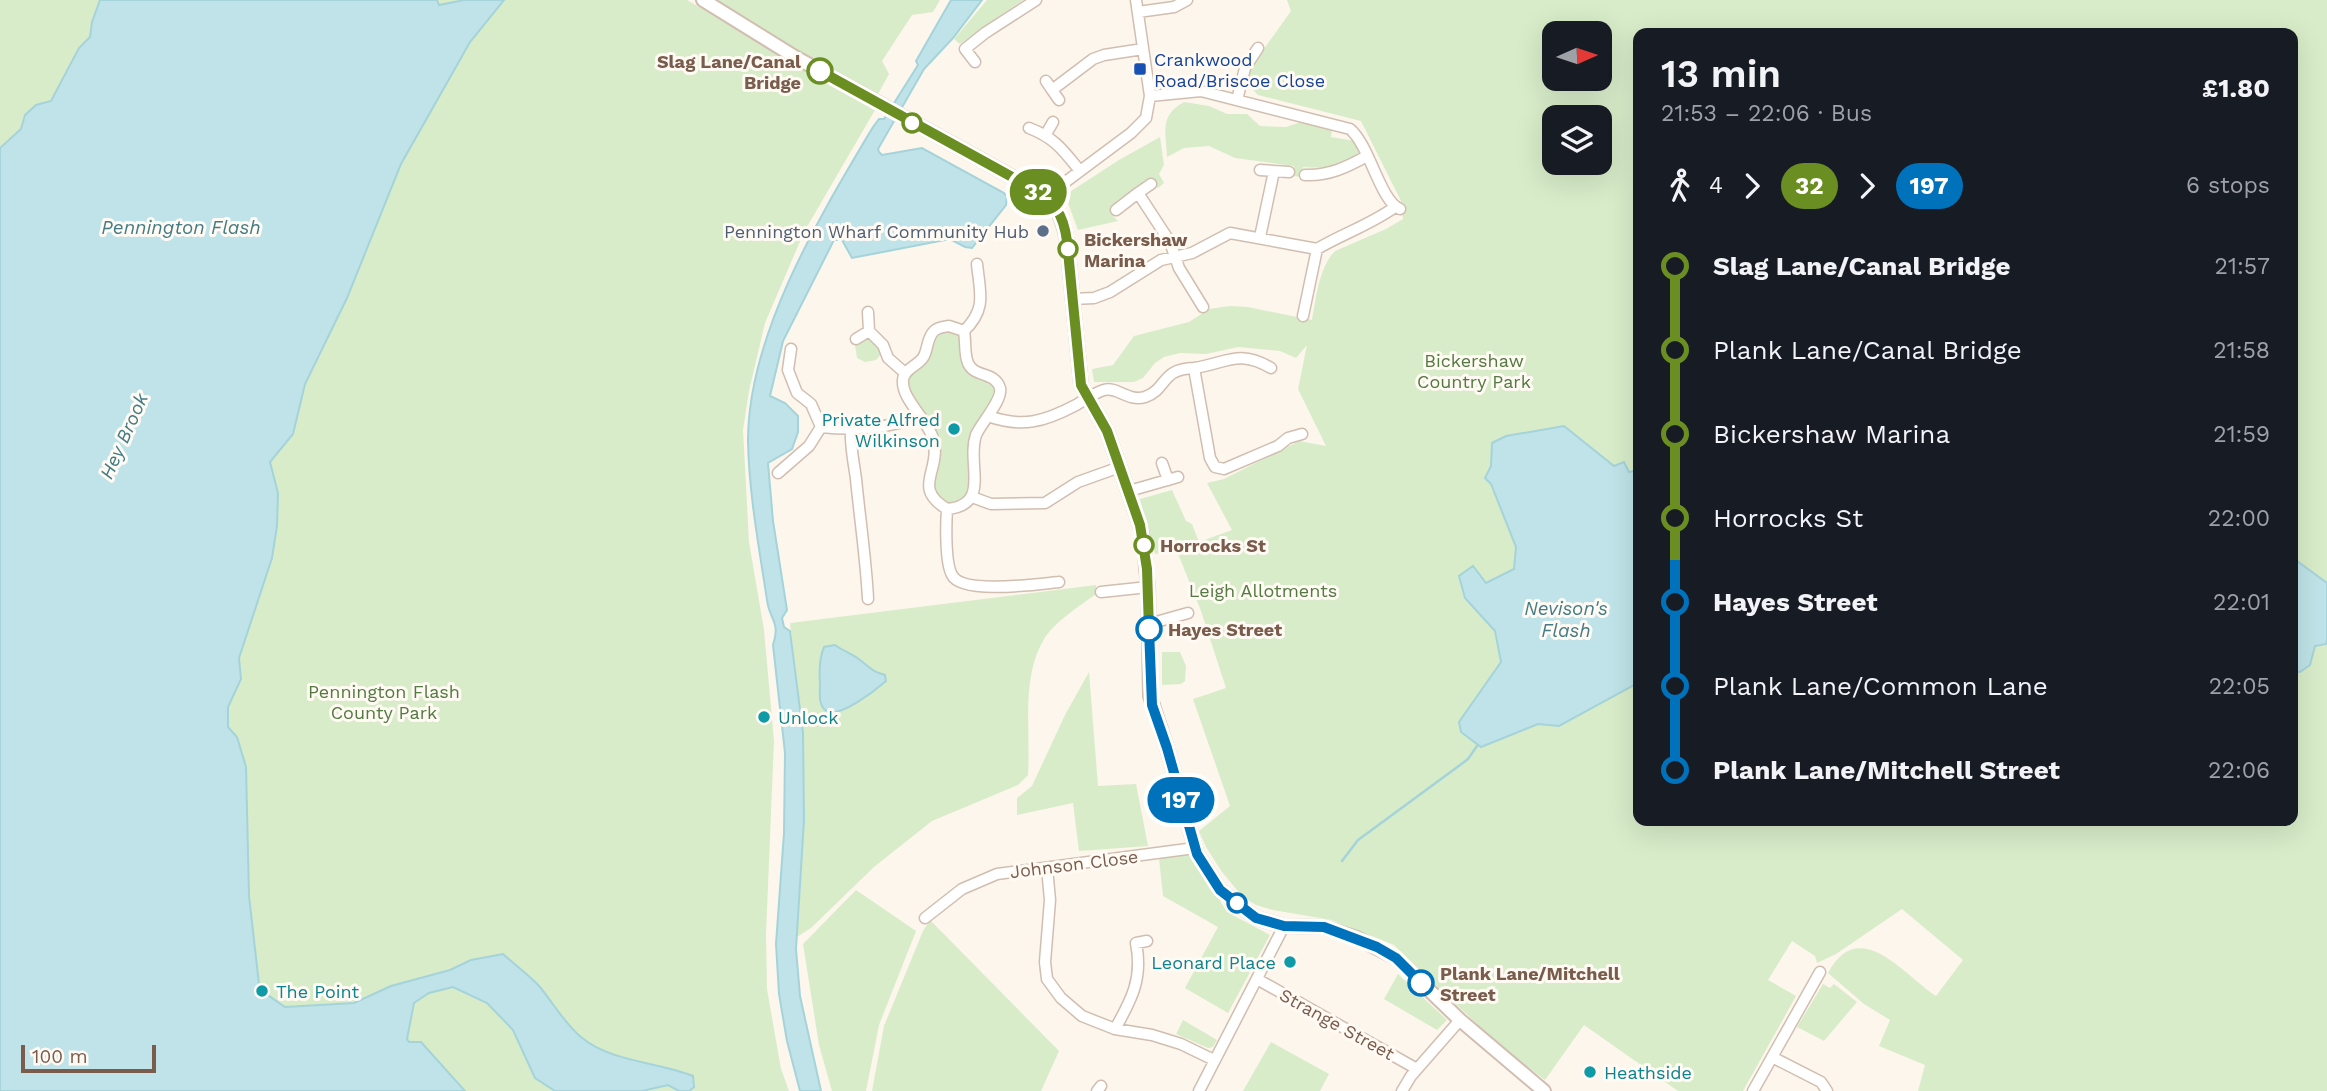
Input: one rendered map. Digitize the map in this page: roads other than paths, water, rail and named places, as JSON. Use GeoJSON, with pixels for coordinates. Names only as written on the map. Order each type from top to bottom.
{"type":"FeatureCollection","features":[{"type":"Feature","properties":{"kind":"street"},"geometry":{"type":"LineString","coordinates":[[703,0],[795,57],[1032,188],[1049,199],[1059,211],[1064,222],[1079,375],[1087,398],[1107,431],[1129,491],[1144,545],[1152,705],[1195,848],[1220,890],[1256,918],[1284,926],[1324,927],[1377,947],[1396,958],[1460,1020],[1505,1052],[1544,1091]]}},
{"type":"Feature","properties":{"kind":"street"},"geometry":{"type":"LineString","coordinates":[[975,61],[965,49],[1036,0]]}},
{"type":"Feature","properties":{"kind":"street"},"geometry":{"type":"LineString","coordinates":[[1049,199],[1063,183],[1140,126],[1146,118],[1150,96],[1136,0]]}},
{"type":"Feature","properties":{"kind":"street"},"geometry":{"type":"LineString","coordinates":[[1138,12],[1174,6],[1187,0]]}},
{"type":"Feature","properties":{"kind":"street"},"geometry":{"type":"LineString","coordinates":[[1237,100],[1245,68],[1258,48]]}},
{"type":"Feature","properties":{"kind":"street"},"geometry":{"type":"LineString","coordinates":[[1059,100],[1049,86],[1093,59],[1143,49]]}},
{"type":"Feature","properties":{"kind":"street"},"geometry":{"type":"LineString","coordinates":[[1072,299],[1094,298],[1110,292],[1161,260],[1192,253],[1222,235],[1230,233],[1260,237],[1317,249],[1397,208],[1390,202],[1356,134],[1350,129],[1193,91],[1150,96]]}},
{"type":"Feature","properties":{"kind":"street"},"geometry":{"type":"LineString","coordinates":[[1046,134],[1053,122]]}},
{"type":"Feature","properties":{"kind":"street"},"geometry":{"type":"LineString","coordinates":[[1029,128],[1046,134],[1056,142],[1080,171]]}},
{"type":"Feature","properties":{"kind":"street"},"geometry":{"type":"LineString","coordinates":[[1305,175],[1342,169],[1367,156]]}},
{"type":"Feature","properties":{"kind":"street"},"geometry":{"type":"LineString","coordinates":[[1260,170],[1289,172]]}},
{"type":"Feature","properties":{"kind":"street"},"geometry":{"type":"LineString","coordinates":[[1260,237],[1274,171]]}},
{"type":"Feature","properties":{"kind":"street"},"geometry":{"type":"LineString","coordinates":[[1116,210],[1151,184]]}},
{"type":"Feature","properties":{"kind":"street"},"geometry":{"type":"LineString","coordinates":[[1138,193],[1170,242],[1174,257],[1203,307]]}},
{"type":"Feature","properties":{"kind":"street"},"geometry":{"type":"LineString","coordinates":[[1303,316],[1317,249]]}},
{"type":"Feature","properties":{"kind":"street"},"geometry":{"type":"LineString","coordinates":[[964,331],[949,326],[938,328],[932,333],[924,357],[905,373],[903,381],[904,391],[931,432],[934,442],[935,452],[928,485],[930,494],[934,501],[947,509],[963,506],[972,497],[975,487],[973,449],[976,436],[1000,393],[999,384],[990,376],[974,372],[965,355],[964,331],[977,317],[981,308],[977,264]]}},
{"type":"Feature","properties":{"kind":"street"},"geometry":{"type":"LineString","coordinates":[[868,312],[869,331],[883,345],[888,358],[905,373]]}},
{"type":"Feature","properties":{"kind":"street"},"geometry":{"type":"LineString","coordinates":[[856,339],[869,331]]}},
{"type":"Feature","properties":{"kind":"street"},"geometry":{"type":"LineString","coordinates":[[791,349],[788,370],[797,393],[811,404],[821,427]]}},
{"type":"Feature","properties":{"kind":"street"},"geometry":{"type":"LineString","coordinates":[[988,416],[1021,424],[1055,414],[1106,389],[1132,398],[1144,397],[1153,393],[1174,371],[1236,358],[1272,368]]}},
{"type":"Feature","properties":{"kind":"street"},"geometry":{"type":"LineString","coordinates":[[1194,368],[1210,458],[1215,467],[1224,469],[1302,433]]}},
{"type":"Feature","properties":{"kind":"street"},"geometry":{"type":"LineString","coordinates":[[821,427],[851,430],[900,424],[921,417]]}},
{"type":"Feature","properties":{"kind":"street"},"geometry":{"type":"LineString","coordinates":[[778,474],[809,446],[821,427]]}},
{"type":"Feature","properties":{"kind":"street"},"geometry":{"type":"LineString","coordinates":[[851,430],[850,446],[865,544],[868,600]]}},
{"type":"Feature","properties":{"kind":"street"},"geometry":{"type":"LineString","coordinates":[[1129,491],[1173,478],[1162,463]]}},
{"type":"Feature","properties":{"kind":"street"},"geometry":{"type":"LineString","coordinates":[[972,497],[991,504],[1045,503],[1078,482],[1120,467]]}},
{"type":"Feature","properties":{"kind":"street"},"geometry":{"type":"LineString","coordinates":[[947,509],[948,560],[952,578],[979,588],[1013,586],[1042,579],[1059,582]]}},
{"type":"Feature","properties":{"kind":"street"},"geometry":{"type":"LineString","coordinates":[[1101,592],[1148,587]]}},
{"type":"Feature","properties":{"kind":"street"},"geometry":{"type":"LineString","coordinates":[[1149,624],[1188,613]]}},
{"type":"Feature","properties":{"kind":"street","name":"Johnson Close"},"geometry":{"type":"LineString","coordinates":[[925,918],[962,889],[997,874],[1195,848]]}},
{"type":"Feature","properties":{"kind":"street"},"geometry":{"type":"LineString","coordinates":[[1047,868],[1050,900],[1045,962],[1047,979],[1060,998],[1082,1016],[1115,1029],[1171,1041],[1214,1060]]}},
{"type":"Feature","properties":{"kind":"street"},"geometry":{"type":"LineString","coordinates":[[1199,1091],[1284,926]]}},
{"type":"Feature","properties":{"kind":"street"},"geometry":{"type":"LineString","coordinates":[[1115,1029],[1136,989],[1136,943],[1147,941]]}},
{"type":"Feature","properties":{"kind":"street"},"geometry":{"type":"LineString","coordinates":[[1753,1091],[1820,972]]}},
{"type":"Feature","properties":{"kind":"street","name":"Strange Street"},"geometry":{"type":"LineString","coordinates":[[1256,979],[1417,1069]]}},
{"type":"Feature","properties":{"kind":"street"},"geometry":{"type":"LineString","coordinates":[[1402,1091],[1417,1069],[1460,1020]]}},
{"type":"Feature","properties":{"kind":"street"},"geometry":{"type":"LineString","coordinates":[[1772,1057],[1821,1082],[1827,1091]]}},
{"type":"Feature","properties":{"kind":"water","name":"Pennington Flash"},"geometry":{"type":"Polygon","coordinates":[[[100,0],[437,0],[439,5],[464,0],[504,0],[470,42],[401,164],[347,298],[305,384],[293,434],[270,462],[278,493],[272,558],[239,658],[241,679],[228,707],[228,727],[237,737],[246,767],[249,896],[259,984],[262,991],[285,1007],[354,1003],[391,986],[450,970],[471,960],[503,954],[540,987],[564,1020],[581,1037],[620,1057],[693,1076],[694,1087],[689,1091],[679,1091],[668,1085],[642,1091],[555,1091],[535,1078],[513,1030],[487,1003],[453,987],[429,993],[414,1003],[407,1039],[409,1042],[421,1042],[465,1091],[0,1091],[0,148],[21,129],[25,115],[36,105],[51,101],[79,48],[90,37],[100,0]]]}},
{"type":"Feature","properties":{"kind":"water"},"geometry":{"type":"Polygon","coordinates":[[[951,0],[982,0],[953,38],[924,69],[878,149],[882,155],[922,148],[1004,193],[1007,197],[1006,205],[972,248],[950,239],[852,258],[842,240],[834,240],[783,341],[770,396],[785,403],[798,416],[798,432],[792,449],[768,463],[773,521],[787,610],[782,618],[784,627],[790,631],[803,733],[804,820],[796,949],[800,996],[821,1091],[800,1091],[787,1041],[779,994],[776,944],[784,833],[785,753],[773,645],[776,631],[768,606],[750,481],[748,441],[751,400],[760,359],[774,318],[810,237],[873,127],[879,119],[884,119],[918,65],[916,61],[951,0]]]}},
{"type":"Feature","properties":{"kind":"water","name":"Nevison's Flash"},"geometry":{"type":"Polygon","coordinates":[[[1564,426],[1614,466],[1624,462],[1629,472],[1633,471],[1633,686],[1559,726],[1538,724],[1481,747],[1461,732],[1459,722],[1501,662],[1495,631],[1465,598],[1459,576],[1473,566],[1486,583],[1514,569],[1516,547],[1491,484],[1485,478],[1491,466],[1492,443],[1506,436],[1564,426]]]}},
{"type":"Feature","properties":{"kind":"water"},"geometry":{"type":"Polygon","coordinates":[[[2298,562],[2327,583],[2326,644],[2315,646],[2310,665],[2300,672],[2298,562]]]}},
{"type":"Feature","properties":{"kind":"water"},"geometry":{"type":"Polygon","coordinates":[[[835,645],[874,671],[885,675],[886,681],[857,703],[831,712],[825,710],[820,701],[820,665],[824,647],[835,645]]]}},
{"type":"Feature","properties":{"kind":"waterway"},"geometry":{"type":"LineString","coordinates":[[1342,861],[1358,840],[1468,759],[1477,746]]}},
{"type":"Feature","properties":{"kind":"place","name":"Crankwood Road/Briscoe Close"},"geometry":{"type":"Point","coordinates":[1140,69]}},
{"type":"Feature","properties":{"kind":"place","name":"Slag Lane/Canal Bridge"},"geometry":{"type":"Point","coordinates":[820,71]}},
{"type":"Feature","properties":{"kind":"place","name":"Pennington Wharf Community Hub"},"geometry":{"type":"Point","coordinates":[1043,231]}},
{"type":"Feature","properties":{"kind":"place","name":"Bickershaw Marina"},"geometry":{"type":"Point","coordinates":[1068,249]}},
{"type":"Feature","properties":{"kind":"place","name":"Private Alfred Wilkinson"},"geometry":{"type":"Point","coordinates":[954,429]}},
{"type":"Feature","properties":{"kind":"place","name":"Horrocks St"},"geometry":{"type":"Point","coordinates":[1144,545]}},
{"type":"Feature","properties":{"kind":"place","name":"Hayes Street"},"geometry":{"type":"Point","coordinates":[1149,629]}},
{"type":"Feature","properties":{"kind":"place","name":"Unlock"},"geometry":{"type":"Point","coordinates":[764,717]}},
{"type":"Feature","properties":{"kind":"place","name":"Leonard Place"},"geometry":{"type":"Point","coordinates":[1290,962]}},
{"type":"Feature","properties":{"kind":"place","name":"Plank Lane/Mitchell Street"},"geometry":{"type":"Point","coordinates":[1421,983]}},
{"type":"Feature","properties":{"kind":"place","name":"The Point"},"geometry":{"type":"Point","coordinates":[262,991]}},
{"type":"Feature","properties":{"kind":"place","name":"Heathside"},"geometry":{"type":"Point","coordinates":[1590,1072]}},
{"type":"Feature","properties":{"kind":"park label","name":"Bickershaw Country Park"},"geometry":{"type":"Point","coordinates":[1474,370]}},
{"type":"Feature","properties":{"kind":"park label","name":"Leigh Allotments"},"geometry":{"type":"Point","coordinates":[1263,590]}},
{"type":"Feature","properties":{"kind":"park label","name":"Pennington Flash County Park"},"geometry":{"type":"Point","coordinates":[384,701]}},
{"type":"Feature","properties":{"kind":"water label","name":"Hey Brook"},"geometry":{"type":"Point","coordinates":[124,436]}}]}
